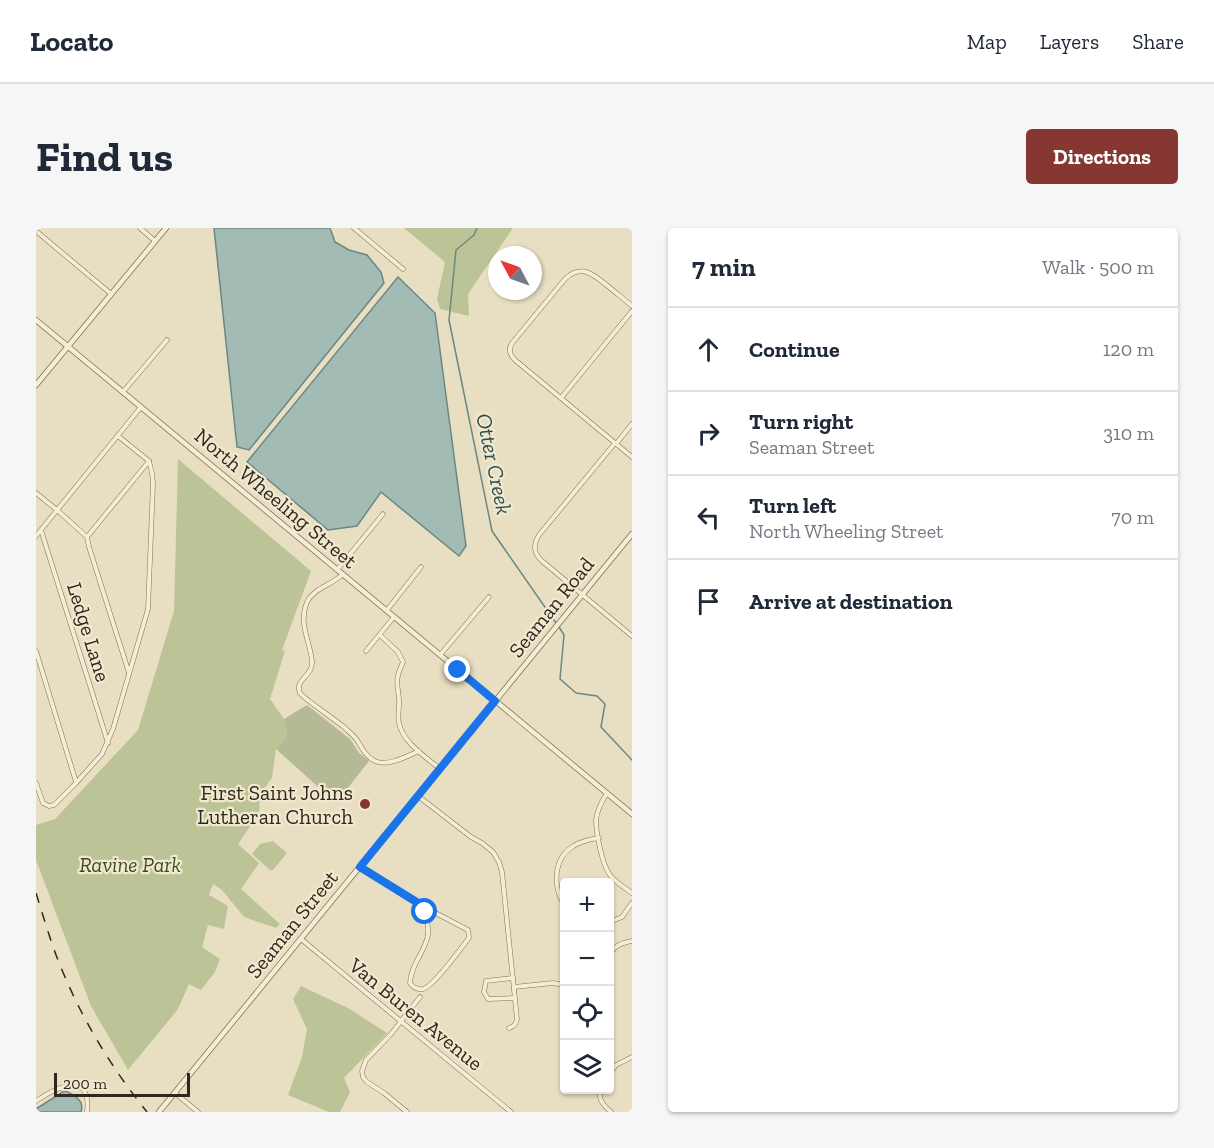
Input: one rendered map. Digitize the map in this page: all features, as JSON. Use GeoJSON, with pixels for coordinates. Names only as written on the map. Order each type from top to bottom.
{"type":"FeatureCollection","features":[{"type":"Feature","properties":{"kind":"street"},"geometry":{"type":"LineString","coordinates":[[140,228],[155,240]]}},
{"type":"Feature","properties":{"kind":"street"},"geometry":{"type":"LineString","coordinates":[[36,385],[165,228]]}},
{"type":"Feature","properties":{"kind":"street"},"geometry":{"type":"LineString","coordinates":[[354,228],[403,269]]}},
{"type":"Feature","properties":{"kind":"street"},"geometry":{"type":"LineString","coordinates":[[36,231],[111,293]]}},
{"type":"Feature","properties":{"kind":"street"},"geometry":{"type":"LineString","coordinates":[[632,306],[594,275],[581,271],[573,273],[513,342],[510,349],[515,360],[632,457]]}},
{"type":"Feature","properties":{"kind":"street"},"geometry":{"type":"LineString","coordinates":[[561,398],[632,311]]}},
{"type":"Feature","properties":{"kind":"street","name":"North Wheeling Street"},"geometry":{"type":"LineString","coordinates":[[36,320],[632,814]]}},
{"type":"Feature","properties":{"kind":"street"},"geometry":{"type":"LineString","coordinates":[[123,392],[167,340]]}},
{"type":"Feature","properties":{"kind":"street"},"geometry":{"type":"LineString","coordinates":[[36,536],[141,407]]}},
{"type":"Feature","properties":{"kind":"street"},"geometry":{"type":"LineString","coordinates":[[632,424],[539,535],[534,548],[539,559],[632,636]]}},
{"type":"Feature","properties":{"kind":"street"},"geometry":{"type":"LineString","coordinates":[[36,783],[43,803],[49,806],[58,801],[102,754],[108,744],[148,609],[152,473],[149,461],[118,435]]}},
{"type":"Feature","properties":{"kind":"street"},"geometry":{"type":"LineString","coordinates":[[87,537],[149,461]]}},
{"type":"Feature","properties":{"kind":"street"},"geometry":{"type":"LineString","coordinates":[[36,493],[87,537],[88,547],[129,674]]}},
{"type":"Feature","properties":{"kind":"street"},"geometry":{"type":"LineString","coordinates":[[337,570],[383,514]]}},
{"type":"Feature","properties":{"kind":"street","name":"Ledge Lane"},"geometry":{"type":"LineString","coordinates":[[41,530],[108,744]]}},
{"type":"Feature","properties":{"kind":"street","name":"Seaman Road"},"geometry":{"type":"LineString","coordinates":[[495,701],[632,534]]}},
{"type":"Feature","properties":{"kind":"street"},"geometry":{"type":"LineString","coordinates":[[387,610],[421,567]]}},
{"type":"Feature","properties":{"kind":"street"},"geometry":{"type":"LineString","coordinates":[[343,574],[311,595],[303,613],[303,625],[313,665],[309,674],[301,680],[300,693],[345,729],[357,740],[362,750],[375,761],[382,763],[397,760],[418,751]]}},
{"type":"Feature","properties":{"kind":"street"},"geometry":{"type":"LineString","coordinates":[[440,655],[489,597]]}},
{"type":"Feature","properties":{"kind":"street"},"geometry":{"type":"LineString","coordinates":[[366,651],[394,617]]}},
{"type":"Feature","properties":{"kind":"street"},"geometry":{"type":"LineString","coordinates":[[380,635],[398,652],[403,663],[396,678],[399,726],[410,743],[440,769]]}},
{"type":"Feature","properties":{"kind":"street"},"geometry":{"type":"LineString","coordinates":[[36,651],[76,783]]}},
{"type":"Feature","properties":{"kind":"street","name":"Seaman Street"},"geometry":{"type":"LineString","coordinates":[[159,1112],[495,701]]}},
{"type":"Feature","properties":{"kind":"street"},"geometry":{"type":"LineString","coordinates":[[607,794],[601,802],[596,818],[602,853],[612,878],[632,893]]}},
{"type":"Feature","properties":{"kind":"street"},"geometry":{"type":"LineString","coordinates":[[418,796],[482,843],[500,862],[517,1019],[513,1027],[509,1028]]}},
{"type":"Feature","properties":{"kind":"street"},"geometry":{"type":"LineString","coordinates":[[560,895],[556,872],[567,851],[573,846],[599,838]]}},
{"type":"Feature","properties":{"kind":"street"},"geometry":{"type":"LineString","coordinates":[[360,867],[423,906],[468,930],[469,936],[430,985],[423,989],[416,988],[410,983],[410,974],[427,938],[428,930],[423,906]]}},
{"type":"Feature","properties":{"kind":"street"},"geometry":{"type":"LineString","coordinates":[[614,920],[622,917],[632,903]]}},
{"type":"Feature","properties":{"kind":"street","name":"Van Buren Avenue"},"geometry":{"type":"LineString","coordinates":[[301,939],[512,1112]]}},
{"type":"Feature","properties":{"kind":"street"},"geometry":{"type":"LineString","coordinates":[[614,948],[632,941]]}},
{"type":"Feature","properties":{"kind":"street"},"geometry":{"type":"LineString","coordinates":[[513,978],[486,981],[484,992],[488,999],[515,998]]}},
{"type":"Feature","properties":{"kind":"street"},"geometry":{"type":"LineString","coordinates":[[514,987],[560,984]]}},
{"type":"Feature","properties":{"kind":"street"},"geometry":{"type":"LineString","coordinates":[[407,1112],[367,1082],[362,1071],[366,1060],[420,997]]}},
{"type":"Feature","properties":{"kind":"street"},"geometry":{"type":"LineString","coordinates":[[614,1067],[632,1057]]}},
{"type":"Feature","properties":{"kind":"street"},"geometry":{"type":"LineString","coordinates":[[36,1101],[71,1084],[85,1090],[87,1112]]}},
{"type":"Feature","properties":{"kind":"street"},"geometry":{"type":"LineString","coordinates":[[174,1092],[198,1112]]}},
{"type":"Feature","properties":{"kind":"street"},"geometry":{"type":"LineString","coordinates":[[600,1094],[603,1106],[610,1111]]}},
{"type":"Feature","properties":{"kind":"green space"},"geometry":{"type":"Polygon","coordinates":[[[404,228],[513,228],[501,246],[488,246],[488,265],[468,294],[469,316],[440,309],[437,299],[445,262],[404,228]]]}},
{"type":"Feature","properties":{"kind":"green space","name":"Ravine Park"},"geometry":{"type":"Polygon","coordinates":[[[178,459],[311,571],[282,650],[285,651],[270,699],[284,719],[287,736],[276,749],[272,778],[260,794],[259,813],[238,844],[259,863],[241,889],[280,924],[276,928],[244,917],[222,890],[213,884],[209,895],[228,906],[224,929],[208,925],[202,947],[220,959],[215,972],[201,990],[189,984],[178,1009],[128,1070],[91,1006],[36,860],[36,825],[55,819],[138,730],[174,611],[178,459]]]}},
{"type":"Feature","properties":{"kind":"green space"},"geometry":{"type":"Polygon","coordinates":[[[307,705],[351,740],[359,753],[369,761],[336,803],[276,749],[287,736],[284,719],[307,705]]]}},
{"type":"Feature","properties":{"kind":"green space"},"geometry":{"type":"Polygon","coordinates":[[[273,841],[287,853],[273,870],[270,870],[252,854],[260,844],[273,841]]]}},
{"type":"Feature","properties":{"kind":"green space"},"geometry":{"type":"Polygon","coordinates":[[[301,986],[348,1008],[387,1033],[344,1078],[350,1092],[340,1112],[329,1112],[288,1095],[302,1057],[307,1029],[293,999],[301,986]]]}},
{"type":"Feature","properties":{"kind":"water"},"geometry":{"type":"Polygon","coordinates":[[[214,228],[330,228],[335,242],[349,250],[367,255],[381,272],[384,283],[249,450],[237,447],[214,228]]]}},
{"type":"Feature","properties":{"kind":"water"},"geometry":{"type":"Polygon","coordinates":[[[398,277],[435,313],[466,546],[459,556],[381,492],[357,526],[328,530],[247,462],[398,277]]]}},
{"type":"Feature","properties":{"kind":"water"},"geometry":{"type":"Polygon","coordinates":[[[64,1091],[80,1101],[81,1112],[36,1112],[36,1109],[64,1091]]]}},
{"type":"Feature","properties":{"kind":"waterway","name":"Otter Creek"},"geometry":{"type":"LineString","coordinates":[[477,228],[474,235],[456,250],[449,320],[492,531],[556,623]]}},
{"type":"Feature","properties":{"kind":"waterway","name":"Otter Creek"},"geometry":{"type":"LineString","coordinates":[[559,627],[564,635],[560,679],[576,693],[597,696],[605,704],[601,727],[632,760]]}},
{"type":"Feature","properties":{"kind":"railway"},"geometry":{"type":"LineString","coordinates":[[36,893],[57,957],[82,1013],[112,1064],[147,1112]]}},
{"type":"Feature","properties":{"kind":"place","name":"First Saint Johns Lutheran Church"},"geometry":{"type":"Point","coordinates":[365,804]}},
{"type":"Feature","properties":{"kind":"route"},"geometry":{"type":"LineString","coordinates":[[425,912],[423,906],[360,867],[495,701],[458,670]]}}]}
